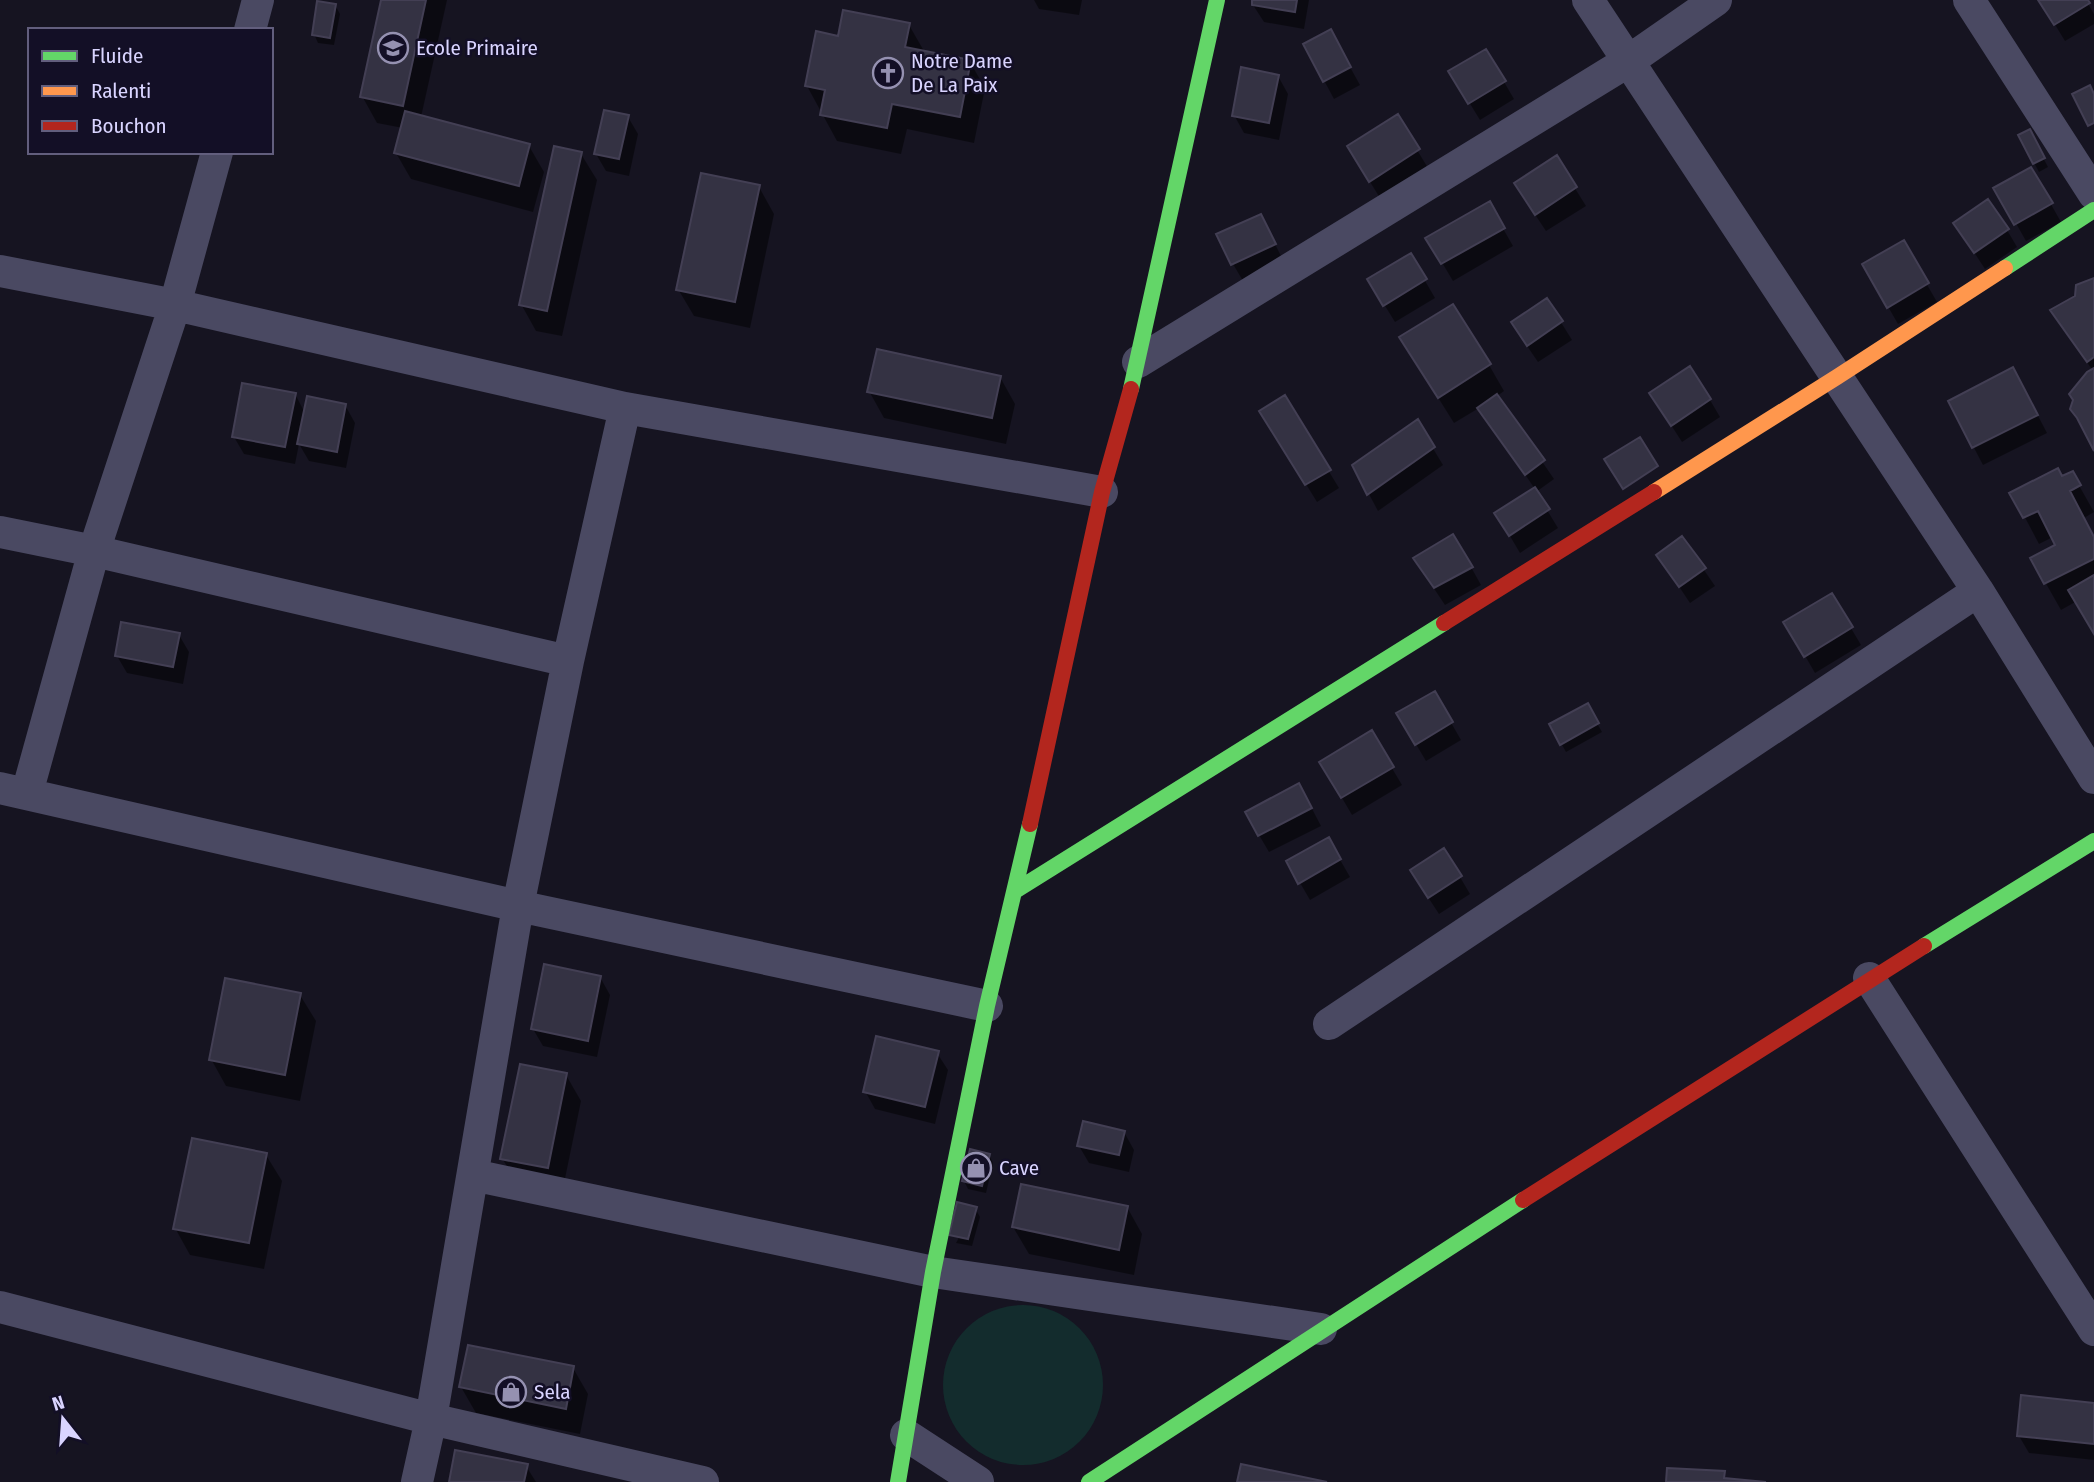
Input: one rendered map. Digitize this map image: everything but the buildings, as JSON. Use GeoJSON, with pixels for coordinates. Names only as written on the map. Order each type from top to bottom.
{"type":"FeatureCollection","features":[{"type":"Feature","properties":{"kind":"street"},"geometry":{"type":"LineString","coordinates":[[251,28],[258,0]]}},
{"type":"Feature","properties":{"kind":"street"},"geometry":{"type":"LineString","coordinates":[[898,1482],[933,1272],[987,1006],[1015,891],[1102,492],[1138,362],[1217,0]]}},
{"type":"Feature","properties":{"kind":"street"},"geometry":{"type":"LineString","coordinates":[[1588,0],[1978,591],[2094,778]]}},
{"type":"Feature","properties":{"kind":"street"},"geometry":{"type":"LineString","coordinates":[[1138,362],[1627,62],[1716,0]]}},
{"type":"Feature","properties":{"kind":"street"},"geometry":{"type":"LineString","coordinates":[[1969,0],[2094,194]]}},
{"type":"Feature","properties":{"kind":"street"},"geometry":{"type":"LineString","coordinates":[[216,154],[175,305],[14,791],[518,906],[987,1006]]}},
{"type":"Feature","properties":{"kind":"street"},"geometry":{"type":"LineString","coordinates":[[1015,891],[1837,377],[2094,210]]}},
{"type":"Feature","properties":{"kind":"street"},"geometry":{"type":"LineString","coordinates":[[0,271],[175,305],[625,408],[1102,492]]}},
{"type":"Feature","properties":{"kind":"street"},"geometry":{"type":"LineString","coordinates":[[417,1482],[431,1419],[518,906],[568,660],[625,408]]}},
{"type":"Feature","properties":{"kind":"street"},"geometry":{"type":"LineString","coordinates":[[0,532],[94,551],[568,660]]}},
{"type":"Feature","properties":{"kind":"street"},"geometry":{"type":"LineString","coordinates":[[1329,1024],[1978,591]]}},
{"type":"Feature","properties":{"kind":"street"},"geometry":{"type":"LineString","coordinates":[[1089,1482],[1321,1329],[1869,978],[2094,841]]}},
{"type":"Feature","properties":{"kind":"street"},"geometry":{"type":"LineString","coordinates":[[1869,978],[2094,1330]]}},
{"type":"Feature","properties":{"kind":"street"},"geometry":{"type":"LineString","coordinates":[[473,1175],[933,1272],[1321,1329]]}},
{"type":"Feature","properties":{"kind":"street"},"geometry":{"type":"LineString","coordinates":[[0,1307],[431,1419],[703,1482]]}},
{"type":"Feature","properties":{"kind":"street"},"geometry":{"type":"LineString","coordinates":[[906,1435],[978,1482]]}},
{"type":"Feature","properties":{"kind":"green space"},"geometry":{"type":"Polygon","coordinates":[[[1023,1305],[1054,1311],[1079,1329],[1097,1354],[1103,1385],[1097,1416],[1079,1441],[1054,1459],[1023,1465],[992,1459],[967,1441],[949,1416],[943,1385],[949,1354],[967,1329],[992,1311],[1023,1305]]]}},
{"type":"Feature","properties":{"kind":"traffic: fast"},"geometry":{"type":"LineString","coordinates":[[1131,389],[1217,0]]}},
{"type":"Feature","properties":{"kind":"traffic: fast"},"geometry":{"type":"LineString","coordinates":[[2005,268],[2094,210]]}},
{"type":"Feature","properties":{"kind":"traffic: fast"},"geometry":{"type":"LineString","coordinates":[[1015,891],[1444,623]]}},
{"type":"Feature","properties":{"kind":"traffic: fast"},"geometry":{"type":"LineString","coordinates":[[898,1482],[933,1272],[987,1006],[1030,824]]}},
{"type":"Feature","properties":{"kind":"traffic: fast"},"geometry":{"type":"LineString","coordinates":[[1924,946],[2094,841]]}},
{"type":"Feature","properties":{"kind":"traffic: fast"},"geometry":{"type":"LineString","coordinates":[[1089,1482],[1523,1200]]}},
{"type":"Feature","properties":{"kind":"traffic: slow"},"geometry":{"type":"LineString","coordinates":[[1654,492],[2005,268]]}},
{"type":"Feature","properties":{"kind":"traffic: jam"},"geometry":{"type":"LineString","coordinates":[[1030,824],[1102,492],[1131,389]]}},
{"type":"Feature","properties":{"kind":"traffic: jam"},"geometry":{"type":"LineString","coordinates":[[1444,623],[1654,492]]}},
{"type":"Feature","properties":{"kind":"traffic: jam"},"geometry":{"type":"LineString","coordinates":[[1523,1200],[1924,946]]}},
{"type":"Feature","properties":{"kind":"place","name":"Ecole Primaire"},"geometry":{"type":"Point","coordinates":[393,48]}},
{"type":"Feature","properties":{"kind":"place","name":"Notre Dame De La Paix"},"geometry":{"type":"Point","coordinates":[888,73]}},
{"type":"Feature","properties":{"kind":"place","name":"Cave"},"geometry":{"type":"Point","coordinates":[976,1168]}},
{"type":"Feature","properties":{"kind":"place","name":"Sela"},"geometry":{"type":"Point","coordinates":[511,1392]}}]}
